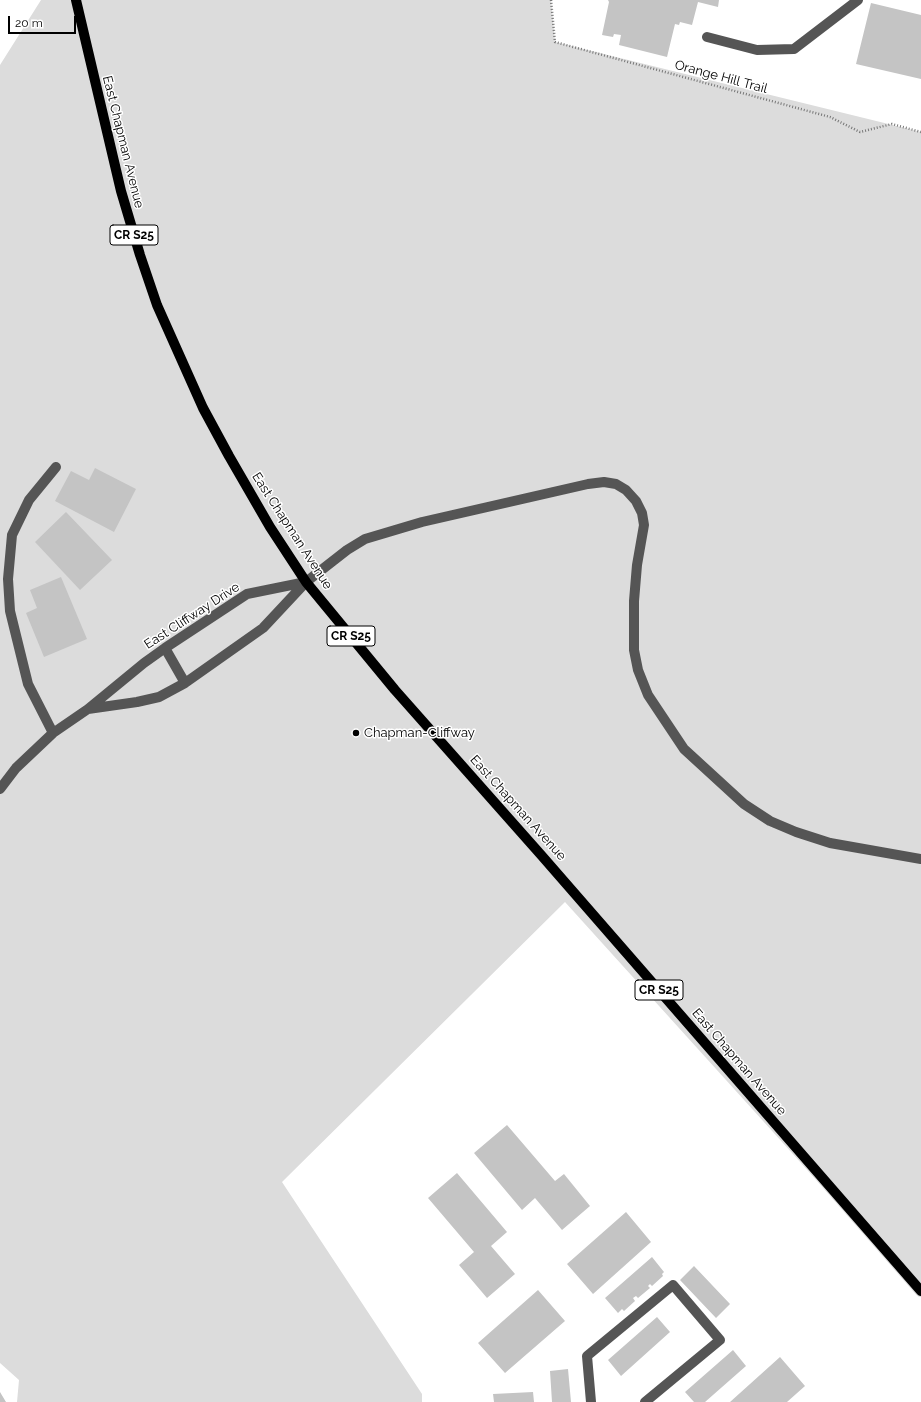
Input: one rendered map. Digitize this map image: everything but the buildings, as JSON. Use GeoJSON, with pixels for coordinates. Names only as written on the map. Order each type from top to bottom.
{"type":"FeatureCollection","features":[{"type":"Feature","properties":{"kind":"main road","name":"East Chapman Avenue"},"geometry":{"type":"LineString","coordinates":[[76,0],[121,191],[157,305],[182,363],[229,456],[270,527],[306,582],[395,690],[542,856],[921,1291]]}},
{"type":"Feature","properties":{"kind":"street"},"geometry":{"type":"LineString","coordinates":[[707,37],[757,50],[794,49],[858,0]]}},
{"type":"Feature","properties":{"kind":"street"},"geometry":{"type":"LineString","coordinates":[[53,733],[28,684],[10,611],[8,579],[12,535],[29,500],[56,467]]}},
{"type":"Feature","properties":{"kind":"street"},"geometry":{"type":"LineString","coordinates":[[306,582],[347,550],[365,539],[422,522],[588,484],[604,482],[616,484],[626,490],[636,501],[642,512],[644,525],[637,565],[634,601],[634,650],[638,670],[648,695],[684,749],[744,804],[770,821],[796,832],[830,843],[921,859]]}},
{"type":"Feature","properties":{"kind":"street","name":"East Cliffway Drive"},"geometry":{"type":"LineString","coordinates":[[0,789],[16,768],[53,733],[88,709],[165,648],[247,594],[306,582]]}},
{"type":"Feature","properties":{"kind":"street","name":"East Cliffway Drive"},"geometry":{"type":"LineString","coordinates":[[88,709],[137,702],[159,697],[185,683],[263,628],[306,582]]}},
{"type":"Feature","properties":{"kind":"street"},"geometry":{"type":"LineString","coordinates":[[165,648],[185,683]]}},
{"type":"Feature","properties":{"kind":"street"},"geometry":{"type":"LineString","coordinates":[[591,1402],[587,1356],[673,1285],[720,1340],[645,1402]]}},
{"type":"Feature","properties":{"kind":"path","name":"Orange Hill Trail"},"geometry":{"type":"LineString","coordinates":[[551,0],[555,42],[830,117],[860,132],[892,124],[921,132]]}},
{"type":"Feature","properties":{"kind":"shaded area"},"geometry":{"type":"Polygon","coordinates":[[[41,0],[551,0],[555,42],[921,132],[921,1293],[896,1268],[565,902],[282,1182],[422,1394],[422,1402],[17,1402],[19,1380],[0,1363],[0,65],[41,0]]]}},
{"type":"Feature","properties":{"kind":"place","name":"Chapman-Cliffway"},"geometry":{"type":"Point","coordinates":[356,733]}}]}
